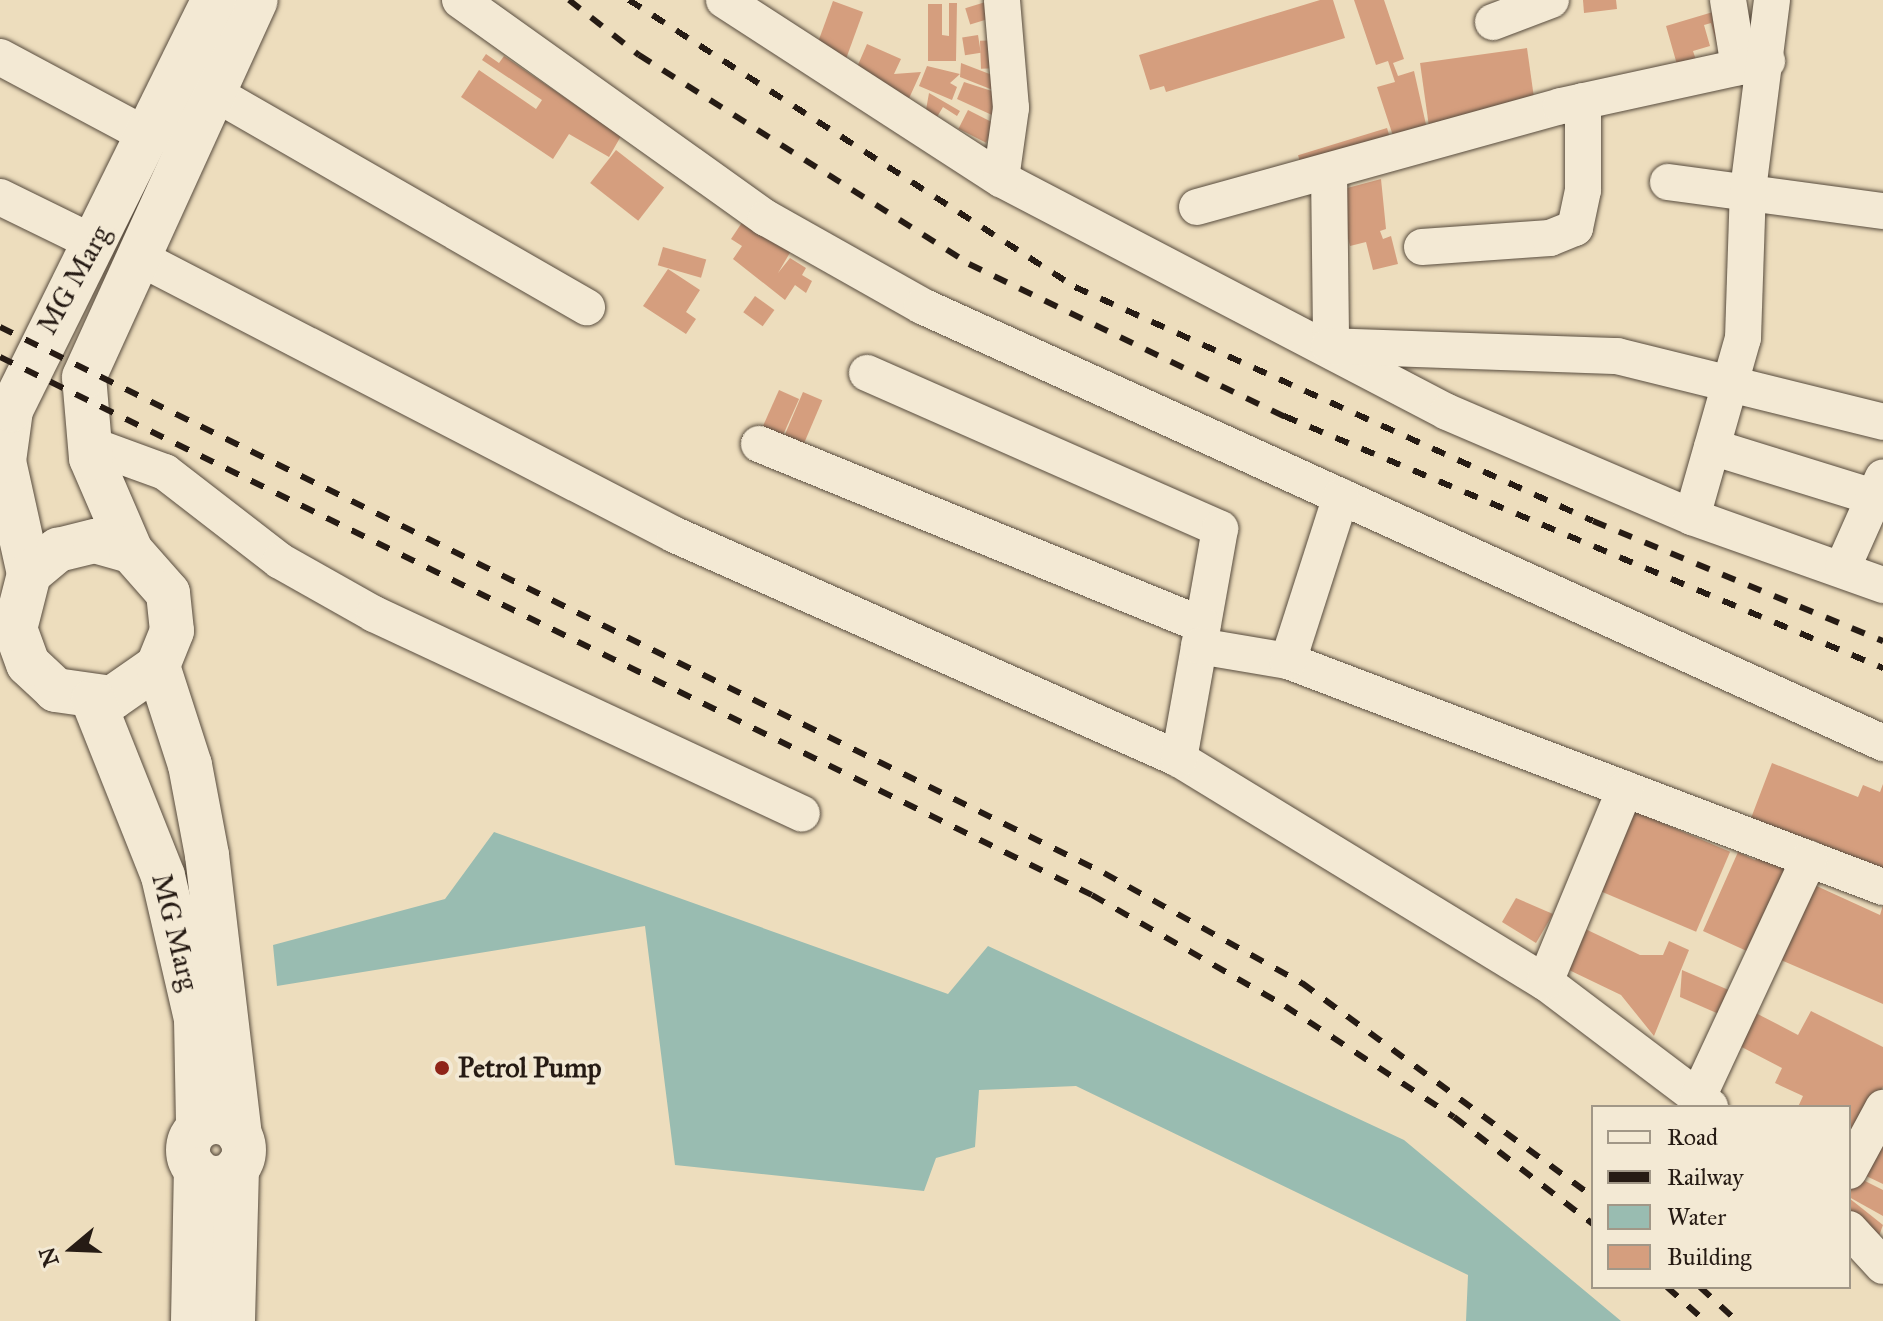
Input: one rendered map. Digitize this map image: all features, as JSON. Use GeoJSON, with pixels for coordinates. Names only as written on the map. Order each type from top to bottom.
{"type":"FeatureCollection","features":[{"type":"Feature","properties":{"kind":"main road","name":"MG Marg"},"geometry":{"type":"LineString","coordinates":[[16,580],[4,496],[4,461],[17,358],[94,243],[152,138],[214,0]]}},
{"type":"Feature","properties":{"kind":"main road","name":"MG Marg"},"geometry":{"type":"LineString","coordinates":[[131,551],[88,444],[84,377],[216,94],[256,0]]}},
{"type":"Feature","properties":{"kind":"main road"},"geometry":{"type":"LineString","coordinates":[[76,543],[131,551],[159,576],[170,602],[172,631],[158,666],[130,691],[93,700],[56,690],[28,664],[15,629],[16,580],[76,543]]}},
{"type":"Feature","properties":{"kind":"main road"},"geometry":{"type":"LineString","coordinates":[[158,666],[190,765],[207,855],[218,1150],[233,1321]]}},
{"type":"Feature","properties":{"kind":"main road","name":"MG Marg"},"geometry":{"type":"LineString","coordinates":[[93,700],[163,876],[196,1019],[218,1150],[193,1321]]}},
{"type":"Feature","properties":{"kind":"street"},"geometry":{"type":"LineString","coordinates":[[460,0],[766,218],[896,292],[1883,743]]}},
{"type":"Feature","properties":{"kind":"street"},"geometry":{"type":"LineString","coordinates":[[724,0],[1001,179],[1447,412],[1692,517],[1843,567],[1883,585]]}},
{"type":"Feature","properties":{"kind":"street"},"geometry":{"type":"LineString","coordinates":[[1001,179],[1011,108],[1002,0]]}},
{"type":"Feature","properties":{"kind":"street"},"geometry":{"type":"LineString","coordinates":[[1493,22],[1551,0]]}},
{"type":"Feature","properties":{"kind":"street"},"geometry":{"type":"LineString","coordinates":[[1728,0],[1753,64]]}},
{"type":"Feature","properties":{"kind":"street"},"geometry":{"type":"LineString","coordinates":[[1692,517],[1743,338],[1753,64],[1772,0]]}},
{"type":"Feature","properties":{"kind":"street"},"geometry":{"type":"LineString","coordinates":[[0,57],[152,138]]}},
{"type":"Feature","properties":{"kind":"street"},"geometry":{"type":"LineString","coordinates":[[1197,207],[1583,101],[1753,64]]}},
{"type":"Feature","properties":{"kind":"street"},"geometry":{"type":"LineString","coordinates":[[216,94],[587,307]]}},
{"type":"Feature","properties":{"kind":"street"},"geometry":{"type":"LineString","coordinates":[[1422,247],[1550,238],[1575,228],[1583,190],[1583,101]]}},
{"type":"Feature","properties":{"kind":"street"},"geometry":{"type":"LineString","coordinates":[[1324,346],[1329,171]]}},
{"type":"Feature","properties":{"kind":"street"},"geometry":{"type":"LineString","coordinates":[[1668,182],[1748,190],[1883,211]]}},
{"type":"Feature","properties":{"kind":"street"},"geometry":{"type":"LineString","coordinates":[[0,197],[94,243]]}},
{"type":"Feature","properties":{"kind":"street"},"geometry":{"type":"LineString","coordinates":[[138,257],[675,535],[1179,759],[1545,982],[1704,1102],[1809,859]]}},
{"type":"Feature","properties":{"kind":"street"},"geometry":{"type":"LineString","coordinates":[[1324,346],[1617,356],[1731,380],[1883,422]]}},
{"type":"Feature","properties":{"kind":"street"},"geometry":{"type":"LineString","coordinates":[[867,373],[1220,529],[1179,759]]}},
{"type":"Feature","properties":{"kind":"street"},"geometry":{"type":"LineString","coordinates":[[88,444],[165,472],[280,561],[374,614],[802,814]]}},
{"type":"Feature","properties":{"kind":"street"},"geometry":{"type":"LineString","coordinates":[[759,444],[1200,636],[1288,661],[1883,887]]}},
{"type":"Feature","properties":{"kind":"street"},"geometry":{"type":"LineString","coordinates":[[1712,447],[1880,491],[1843,567]]}},
{"type":"Feature","properties":{"kind":"street"},"geometry":{"type":"LineString","coordinates":[[1288,661],[1341,496]]}},
{"type":"Feature","properties":{"kind":"street"},"geometry":{"type":"LineString","coordinates":[[1545,982],[1625,789]]}},
{"type":"Feature","properties":{"kind":"street"},"geometry":{"type":"LineString","coordinates":[[1851,1167],[1883,1108]]}},
{"type":"Feature","properties":{"kind":"street"},"geometry":{"type":"LineString","coordinates":[[1851,1231],[1883,1266]]}},
{"type":"Feature","properties":{"kind":"water"},"geometry":{"type":"Polygon","coordinates":[[[494,832],[948,994],[988,946],[1404,1140],[1621,1321],[1466,1321],[1468,1275],[1076,1086],[979,1090],[975,1147],[936,1158],[924,1191],[675,1165],[645,926],[277,986],[273,945],[445,899],[494,832]]]}},
{"type":"Feature","properties":{"kind":"building"},"geometry":{"type":"Polygon","coordinates":[[[992,0],[997,16],[970,24],[965,8],[992,0]]]}},
{"type":"Feature","properties":{"kind":"building"},"geometry":{"type":"Polygon","coordinates":[[[1320,0],[1333,0],[1345,38],[1166,92],[1164,86],[1150,90],[1139,55],[1320,0]]]}},
{"type":"Feature","properties":{"kind":"building"},"geometry":{"type":"Polygon","coordinates":[[[1354,0],[1384,0],[1404,59],[1393,63],[1398,76],[1414,71],[1429,138],[1397,148],[1377,87],[1395,82],[1388,61],[1376,65],[1354,0]]]}},
{"type":"Feature","properties":{"kind":"building"},"geometry":{"type":"Polygon","coordinates":[[[1583,0],[1616,0],[1617,9],[1584,13],[1583,0]]]}},
{"type":"Feature","properties":{"kind":"building"},"geometry":{"type":"Polygon","coordinates":[[[833,1],[863,12],[846,59],[816,48],[833,1]]]}},
{"type":"Feature","properties":{"kind":"building"},"geometry":{"type":"Polygon","coordinates":[[[949,3],[957,3],[956,61],[928,61],[928,4],[942,4],[942,35],[949,36],[949,3]]]}},
{"type":"Feature","properties":{"kind":"building"},"geometry":{"type":"Polygon","coordinates":[[[1723,9],[1719,52],[1711,23],[1704,25],[1710,46],[1693,51],[1698,66],[1686,96],[1666,26],[1723,9]]]}},
{"type":"Feature","properties":{"kind":"building"},"geometry":{"type":"Polygon","coordinates":[[[978,35],[981,53],[965,55],[962,38],[978,35]]]}},
{"type":"Feature","properties":{"kind":"building"},"geometry":{"type":"Polygon","coordinates":[[[1001,40],[1002,68],[981,69],[980,41],[1001,40]]]}},
{"type":"Feature","properties":{"kind":"building"},"geometry":{"type":"Polygon","coordinates":[[[867,44],[901,59],[894,74],[921,72],[906,105],[851,81],[867,44]]]}},
{"type":"Feature","properties":{"kind":"building"},"geometry":{"type":"Polygon","coordinates":[[[1527,48],[1538,125],[1431,140],[1420,63],[1527,48]]]}},
{"type":"Feature","properties":{"kind":"building"},"geometry":{"type":"Polygon","coordinates":[[[486,54],[499,63],[504,56],[621,136],[609,157],[569,134],[553,159],[461,97],[479,70],[536,109],[542,100],[482,60],[486,54]]]}},
{"type":"Feature","properties":{"kind":"building"},"geometry":{"type":"Polygon","coordinates":[[[961,63],[1000,78],[998,92],[960,77],[961,63]]]}},
{"type":"Feature","properties":{"kind":"building"},"geometry":{"type":"Polygon","coordinates":[[[927,66],[960,74],[950,83],[957,87],[952,100],[919,86],[927,66]]]}},
{"type":"Feature","properties":{"kind":"building"},"geometry":{"type":"Polygon","coordinates":[[[964,82],[998,93],[992,115],[957,99],[964,82]]]}},
{"type":"Feature","properties":{"kind":"building"},"geometry":{"type":"Polygon","coordinates":[[[929,93],[960,111],[957,116],[943,107],[937,117],[926,110],[929,93]]]}},
{"type":"Feature","properties":{"kind":"building"},"geometry":{"type":"Polygon","coordinates":[[[968,110],[996,124],[986,143],[958,129],[968,110]]]}},
{"type":"Feature","properties":{"kind":"building"},"geometry":{"type":"Polygon","coordinates":[[[1387,128],[1398,164],[1309,192],[1298,155],[1387,128]]]}},
{"type":"Feature","properties":{"kind":"building"},"geometry":{"type":"Polygon","coordinates":[[[616,150],[664,188],[638,221],[590,183],[616,150]]]}},
{"type":"Feature","properties":{"kind":"building"},"geometry":{"type":"Polygon","coordinates":[[[1381,179],[1386,229],[1380,231],[1383,239],[1391,236],[1398,264],[1373,270],[1366,242],[1350,246],[1336,191],[1381,179]]]}},
{"type":"Feature","properties":{"kind":"building"},"geometry":{"type":"Polygon","coordinates":[[[743,221],[791,251],[778,273],[790,258],[806,268],[802,275],[812,281],[806,293],[795,285],[785,300],[733,259],[742,246],[731,239],[743,221]]]}},
{"type":"Feature","properties":{"kind":"building"},"geometry":{"type":"Polygon","coordinates":[[[663,247],[706,259],[701,278],[658,265],[663,247]]]}},
{"type":"Feature","properties":{"kind":"building"},"geometry":{"type":"Polygon","coordinates":[[[668,269],[700,290],[686,312],[696,319],[686,334],[643,306],[668,269]]]}},
{"type":"Feature","properties":{"kind":"building"},"geometry":{"type":"Polygon","coordinates":[[[755,296],[774,310],[763,326],[743,312],[755,296]]]}},
{"type":"Feature","properties":{"kind":"building"},"geometry":{"type":"Polygon","coordinates":[[[779,390],[799,399],[778,446],[758,438],[779,390]]]}},
{"type":"Feature","properties":{"kind":"building"},"geometry":{"type":"Polygon","coordinates":[[[803,392],[822,400],[800,452],[781,444],[803,392]]]}},
{"type":"Feature","properties":{"kind":"building"},"geometry":{"type":"Polygon","coordinates":[[[1772,763],[1858,797],[1863,785],[1880,792],[1883,784],[1883,875],[1748,826],[1772,763]]]}},
{"type":"Feature","properties":{"kind":"building"},"geometry":{"type":"Polygon","coordinates":[[[1627,808],[1730,852],[1696,932],[1593,888],[1627,808]]]}},
{"type":"Feature","properties":{"kind":"building"},"geometry":{"type":"Polygon","coordinates":[[[1738,852],[1755,860],[1763,852],[1801,870],[1762,958],[1703,931],[1738,852]]]}},
{"type":"Feature","properties":{"kind":"building"},"geometry":{"type":"Polygon","coordinates":[[[1810,883],[1880,915],[1883,905],[1883,1004],[1776,958],[1810,883]]]}},
{"type":"Feature","properties":{"kind":"building"},"geometry":{"type":"Polygon","coordinates":[[[1516,898],[1553,914],[1536,943],[1502,922],[1516,898]]]}},
{"type":"Feature","properties":{"kind":"building"},"geometry":{"type":"Polygon","coordinates":[[[1579,926],[1640,955],[1663,955],[1669,941],[1689,950],[1654,1036],[1621,995],[1569,970],[1579,926]]]}},
{"type":"Feature","properties":{"kind":"building"},"geometry":{"type":"Polygon","coordinates":[[[1682,970],[1738,994],[1728,1018],[1680,997],[1682,970]]]}},
{"type":"Feature","properties":{"kind":"building"},"geometry":{"type":"Polygon","coordinates":[[[1750,1010],[1798,1035],[1811,1011],[1883,1047],[1883,1087],[1851,1135],[1851,1105],[1799,1105],[1803,1096],[1775,1083],[1782,1068],[1734,1043],[1750,1010]]]}},
{"type":"Feature","properties":{"kind":"building"},"geometry":{"type":"Polygon","coordinates":[[[1883,1143],[1883,1184],[1862,1174],[1883,1143]]]}},
{"type":"Feature","properties":{"kind":"building"},"geometry":{"type":"Polygon","coordinates":[[[1855,1176],[1883,1190],[1883,1216],[1851,1198],[1855,1176]]]}},
{"type":"Feature","properties":{"kind":"building"},"geometry":{"type":"Polygon","coordinates":[[[1851,1200],[1883,1225],[1876,1244],[1851,1225],[1851,1200]]]}},
{"type":"Feature","properties":{"kind":"railway"},"geometry":{"type":"LineString","coordinates":[[569,0],[639,55],[969,264],[1284,416],[1883,668]]}},
{"type":"Feature","properties":{"kind":"railway"},"geometry":{"type":"LineString","coordinates":[[629,0],[1075,287],[1593,521],[1883,641]]}},
{"type":"Feature","properties":{"kind":"railway"},"geometry":{"type":"LineString","coordinates":[[0,327],[1104,873],[1302,983],[1591,1196]]}},
{"type":"Feature","properties":{"kind":"railway"},"geometry":{"type":"LineString","coordinates":[[0,357],[1092,895],[1285,1006],[1454,1117],[1591,1222]]}},
{"type":"Feature","properties":{"kind":"railway"},"geometry":{"type":"LineString","coordinates":[[1669,1289],[1705,1321]]}},
{"type":"Feature","properties":{"kind":"railway"},"geometry":{"type":"LineString","coordinates":[[1702,1289],[1737,1321]]}},
{"type":"Feature","properties":{"kind":"place","name":"Petrol Pump"},"geometry":{"type":"Point","coordinates":[442,1068]}}]}
